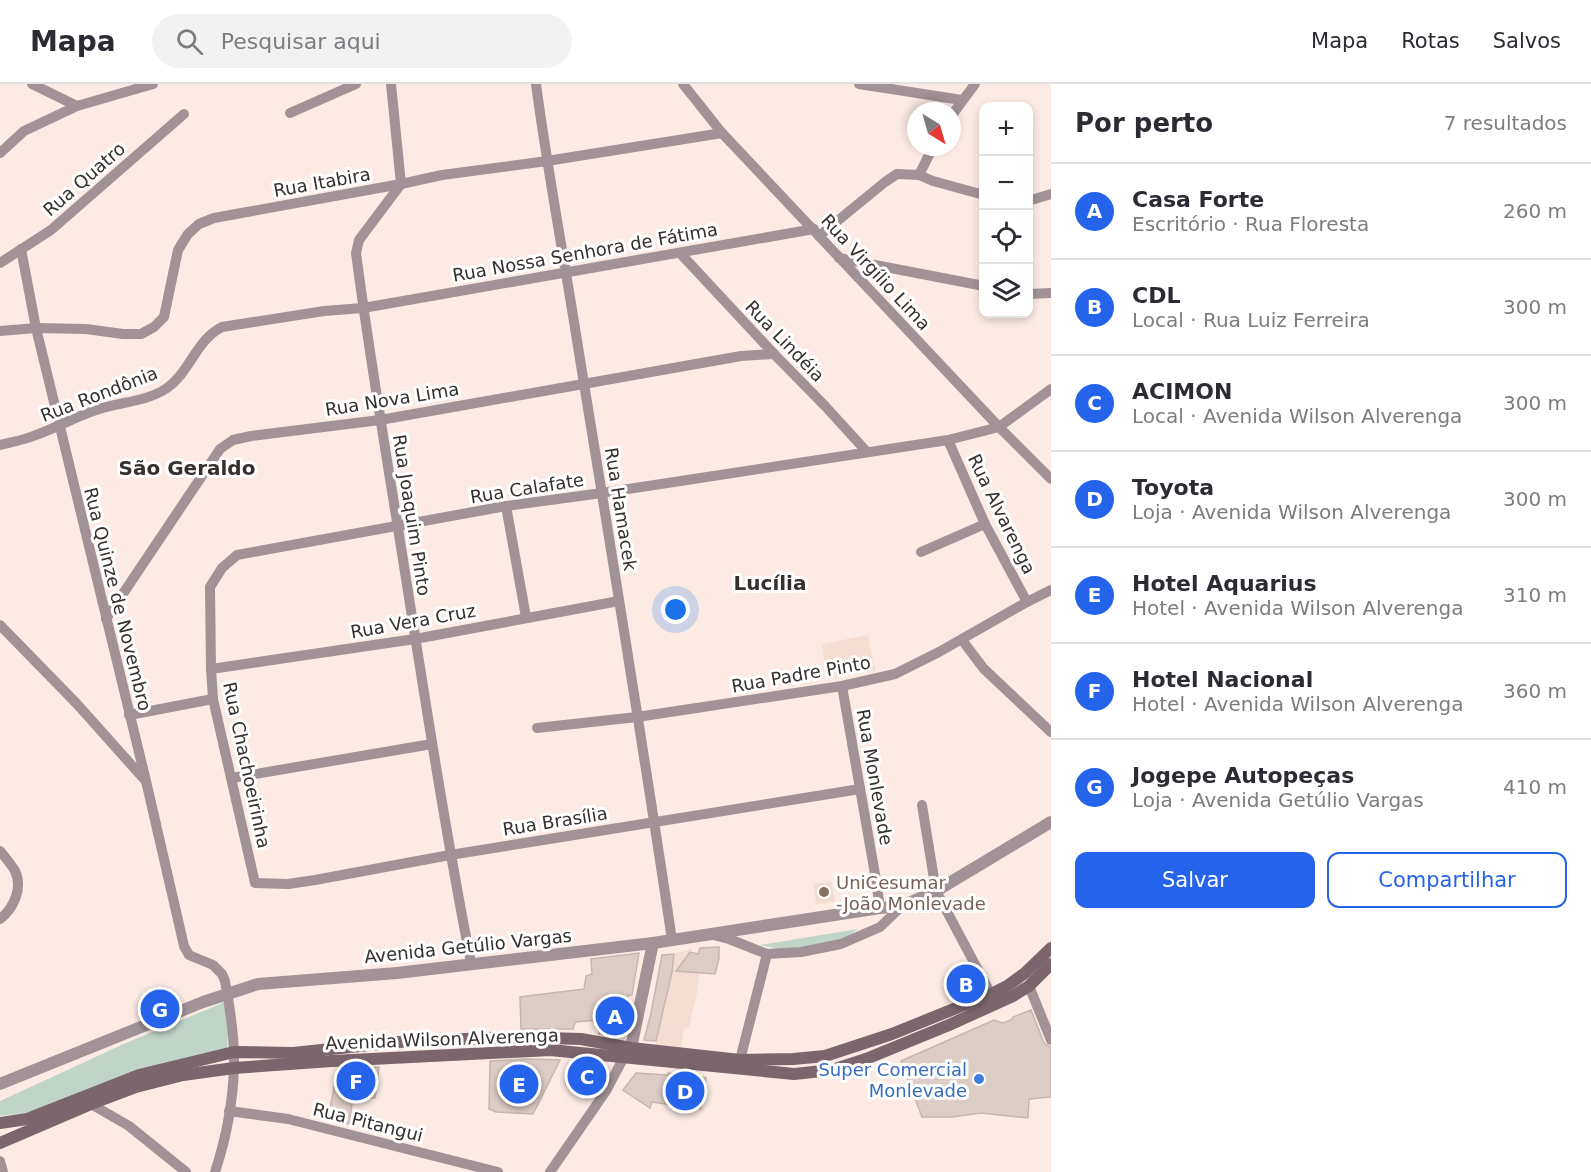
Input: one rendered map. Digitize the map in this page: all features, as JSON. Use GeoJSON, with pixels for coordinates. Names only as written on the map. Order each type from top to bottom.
{"type":"FeatureCollection","features":[{"type":"Feature","properties":{"kind":"main road","name":"Avenida Wilson Alverenga"},"geometry":{"type":"LineString","coordinates":[[0,1123],[27,1119],[138,1075],[234,1052],[294,1053],[398,1042],[512,1036],[581,1039],[628,1053],[638,1049],[653,1061],[794,1074],[832,1070],[866,1059],[949,1025],[993,998],[1025,973],[1051,948]]}},
{"type":"Feature","properties":{"kind":"main road","name":"Avenida Wilson Alverenga"},"geometry":{"type":"LineString","coordinates":[[0,1143],[136,1087],[183,1075],[234,1068],[550,1050],[740,1060],[825,1056],[1029,986],[1051,964]]}},
{"type":"Feature","properties":{"kind":"street"},"geometry":{"type":"LineString","coordinates":[[32,84],[77,106]]}},
{"type":"Feature","properties":{"kind":"street"},"geometry":{"type":"LineString","coordinates":[[0,153],[24,131],[77,106],[153,84]]}},
{"type":"Feature","properties":{"kind":"street"},"geometry":{"type":"LineString","coordinates":[[290,113],[356,84]]}},
{"type":"Feature","properties":{"kind":"street"},"geometry":{"type":"LineString","coordinates":[[392,84],[401,184]]}},
{"type":"Feature","properties":{"kind":"street","name":"Rua Hamacek"},"geometry":{"type":"LineString","coordinates":[[536,84],[672,940]]}},
{"type":"Feature","properties":{"kind":"street","name":"Rua Virgílio Lima"},"geometry":{"type":"LineString","coordinates":[[683,84],[722,134],[1051,479]]}},
{"type":"Feature","properties":{"kind":"street"},"geometry":{"type":"LineString","coordinates":[[859,84],[962,100],[975,84]]}},
{"type":"Feature","properties":{"kind":"street","name":"Rua Quatro"},"geometry":{"type":"LineString","coordinates":[[0,263],[51,230],[184,114]]}},
{"type":"Feature","properties":{"kind":"street","name":"Rua Itabira"},"geometry":{"type":"LineString","coordinates":[[0,331],[86,328],[123,334],[141,334],[154,327],[164,317],[178,250],[188,234],[199,224],[214,218],[442,175],[722,134]]}},
{"type":"Feature","properties":{"kind":"street"},"geometry":{"type":"LineString","coordinates":[[0,138],[11,143]]}},
{"type":"Feature","properties":{"kind":"street"},"geometry":{"type":"LineString","coordinates":[[919,175],[928,156]]}},
{"type":"Feature","properties":{"kind":"street"},"geometry":{"type":"LineString","coordinates":[[816,232],[897,174],[919,175],[979,194]]}},
{"type":"Feature","properties":{"kind":"street","name":"Rua Joaquim Pinto"},"geometry":{"type":"LineString","coordinates":[[401,184],[359,240],[356,253],[380,420],[432,744],[471,963]]}},
{"type":"Feature","properties":{"kind":"street"},"geometry":{"type":"LineString","coordinates":[[1033,200],[1051,194]]}},
{"type":"Feature","properties":{"kind":"street","name":"Rua Nossa Senhora de Fátima"},"geometry":{"type":"LineString","coordinates":[[363,308],[566,272],[816,232]]}},
{"type":"Feature","properties":{"kind":"street","name":"Rua Quinze de Novembro"},"geometry":{"type":"LineString","coordinates":[[21,249],[36,328],[184,946],[189,955],[217,969],[225,981],[228,995]]}},
{"type":"Feature","properties":{"kind":"street","name":"Rua Lindéia"},"geometry":{"type":"LineString","coordinates":[[680,253],[867,452]]}},
{"type":"Feature","properties":{"kind":"street"},"geometry":{"type":"LineString","coordinates":[[839,258],[979,285]]}},
{"type":"Feature","properties":{"kind":"street"},"geometry":{"type":"LineString","coordinates":[[1033,294],[1051,293]]}},
{"type":"Feature","properties":{"kind":"street","name":"Rua Rondônia"},"geometry":{"type":"LineString","coordinates":[[0,445],[36,435],[97,410],[143,398],[164,389],[175,381],[200,345],[213,332],[222,327],[324,311],[363,308]]}},
{"type":"Feature","properties":{"kind":"street","name":"Rua Nova Lima"},"geometry":{"type":"LineString","coordinates":[[106,619],[220,449],[233,440],[380,420],[741,356],[774,354]]}},
{"type":"Feature","properties":{"kind":"street"},"geometry":{"type":"LineString","coordinates":[[999,427],[1051,389]]}},
{"type":"Feature","properties":{"kind":"street","name":"Rua Calafate"},"geometry":{"type":"LineString","coordinates":[[237,555],[506,506],[948,440],[999,427]]}},
{"type":"Feature","properties":{"kind":"street","name":"Rua Alvarenga"},"geometry":{"type":"LineString","coordinates":[[948,440],[985,524],[1027,602]]}},
{"type":"Feature","properties":{"kind":"street"},"geometry":{"type":"LineString","coordinates":[[506,506],[526,617]]}},
{"type":"Feature","properties":{"kind":"street"},"geometry":{"type":"LineString","coordinates":[[921,552],[985,524]]}},
{"type":"Feature","properties":{"kind":"street","name":"Rua Chachoeirinha"},"geometry":{"type":"LineString","coordinates":[[237,555],[222,568],[210,587],[211,669],[213,699],[255,883]]}},
{"type":"Feature","properties":{"kind":"street","name":"Rua Padre Pinto"},"geometry":{"type":"LineString","coordinates":[[537,728],[637,717],[842,686],[895,674],[1051,590]]}},
{"type":"Feature","properties":{"kind":"street","name":"Rua Vera Cruz"},"geometry":{"type":"LineString","coordinates":[[211,669],[415,639],[619,601]]}},
{"type":"Feature","properties":{"kind":"street"},"geometry":{"type":"LineString","coordinates":[[0,625],[77,704],[146,781]]}},
{"type":"Feature","properties":{"kind":"street"},"geometry":{"type":"LineString","coordinates":[[962,639],[984,669],[1051,732]]}},
{"type":"Feature","properties":{"kind":"street","name":"Rua Monlevade"},"geometry":{"type":"LineString","coordinates":[[842,686],[880,908]]}},
{"type":"Feature","properties":{"kind":"street"},"geometry":{"type":"LineString","coordinates":[[129,715],[213,699]]}},
{"type":"Feature","properties":{"kind":"street"},"geometry":{"type":"LineString","coordinates":[[232,778],[432,744]]}},
{"type":"Feature","properties":{"kind":"street","name":"Rua Brasília"},"geometry":{"type":"LineString","coordinates":[[255,883],[297,882],[860,789]]}},
{"type":"Feature","properties":{"kind":"street"},"geometry":{"type":"LineString","coordinates":[[922,805],[936,891],[993,998]]}},
{"type":"Feature","properties":{"kind":"street","name":"Avenida Getúlio Vargas"},"geometry":{"type":"LineString","coordinates":[[0,1084],[203,1002],[258,984],[397,973],[653,944],[902,906],[936,891],[1051,822]]}},
{"type":"Feature","properties":{"kind":"street"},"geometry":{"type":"LineString","coordinates":[[0,851],[16,872],[17,881],[15,903],[0,919]]}},
{"type":"Feature","properties":{"kind":"street","name":"Avenida Getúlio Vargas"},"geometry":{"type":"LineString","coordinates":[[713,935],[767,954],[801,952],[841,944],[880,927],[902,906]]}},
{"type":"Feature","properties":{"kind":"street"},"geometry":{"type":"LineString","coordinates":[[550,1172],[606,1091],[628,1053],[653,944]]}},
{"type":"Feature","properties":{"kind":"street"},"geometry":{"type":"LineString","coordinates":[[740,1060],[767,954]]}},
{"type":"Feature","properties":{"kind":"street"},"geometry":{"type":"LineString","coordinates":[[1029,986],[1051,1040]]}},
{"type":"Feature","properties":{"kind":"street"},"geometry":{"type":"LineString","coordinates":[[215,1172],[229,1111],[234,1068],[228,995]]}},
{"type":"Feature","properties":{"kind":"street"},"geometry":{"type":"LineString","coordinates":[[91,1104],[129,1126],[186,1172]]}},
{"type":"Feature","properties":{"kind":"street","name":"Rua Pitangui"},"geometry":{"type":"LineString","coordinates":[[229,1111],[288,1119],[498,1172]]}},
{"type":"Feature","properties":{"kind":"street"},"geometry":{"type":"LineString","coordinates":[[0,1161],[3,1172]]}},
{"type":"Feature","properties":{"kind":"shaded area"},"geometry":{"type":"Polygon","coordinates":[[[868,635],[875,670],[827,679],[822,644],[868,635]]]}},
{"type":"Feature","properties":{"kind":"shaded area","name":"UniCesumar -João Monlevade"},"geometry":{"type":"Polygon","coordinates":[[[831,881],[835,901],[816,905],[814,884],[831,881]]]}},
{"type":"Feature","properties":{"kind":"shaded area"},"geometry":{"type":"Polygon","coordinates":[[[693,948],[687,956],[685,971],[699,973],[689,1027],[684,1030],[681,1047],[656,1048],[674,954],[693,948]]]}},
{"type":"Feature","properties":{"kind":"green space"},"geometry":{"type":"Polygon","coordinates":[[[858,929],[845,939],[783,950],[760,945],[858,929]]]}},
{"type":"Feature","properties":{"kind":"green space"},"geometry":{"type":"Polygon","coordinates":[[[225,1002],[227,1048],[33,1112],[0,1116],[0,1101],[126,1043],[225,1002]]]}},
{"type":"Feature","properties":{"kind":"building"},"geometry":{"type":"Polygon","coordinates":[[[719,947],[715,974],[676,971],[690,952],[698,954],[700,948],[719,947]]]}},
{"type":"Feature","properties":{"kind":"building"},"geometry":{"type":"Polygon","coordinates":[[[639,953],[632,995],[628,995],[625,1016],[630,1015],[624,1036],[599,1034],[599,1020],[575,1022],[573,1029],[521,1029],[520,997],[584,989],[586,976],[592,974],[591,959],[639,953]]]}},
{"type":"Feature","properties":{"kind":"building"},"geometry":{"type":"Polygon","coordinates":[[[674,954],[656,1041],[644,1040],[662,955],[674,954]]]}},
{"type":"Feature","properties":{"kind":"building"},"geometry":{"type":"Polygon","coordinates":[[[970,971],[980,989],[956,999],[950,979],[970,971]]]}},
{"type":"Feature","properties":{"kind":"building","name":"Super Comercial Monlevade"},"geometry":{"type":"Polygon","coordinates":[[[1031,1010],[1044,1043],[1050,1047],[1051,1051],[1051,1097],[1029,1099],[1028,1118],[981,1113],[952,1117],[922,1117],[901,1061],[994,1020],[1003,1023],[1031,1010]]]}},
{"type":"Feature","properties":{"kind":"building"},"geometry":{"type":"Polygon","coordinates":[[[560,1060],[533,1114],[496,1112],[489,1109],[490,1061],[560,1060]]]}},
{"type":"Feature","properties":{"kind":"building"},"geometry":{"type":"Polygon","coordinates":[[[582,1062],[588,1066],[592,1063],[604,1073],[586,1098],[566,1084],[582,1062]]]}},
{"type":"Feature","properties":{"kind":"building"},"geometry":{"type":"Polygon","coordinates":[[[379,1067],[375,1098],[353,1097],[349,1124],[328,1118],[338,1069],[379,1067]]]}},
{"type":"Feature","properties":{"kind":"building"},"geometry":{"type":"Polygon","coordinates":[[[636,1073],[668,1075],[668,1073],[706,1078],[701,1109],[652,1102],[650,1108],[623,1090],[636,1073]]]}},
{"type":"Feature","properties":{"kind":"place","name":"UniCesumar -João Monlevade"},"geometry":{"type":"Point","coordinates":[824,892]}},
{"type":"Feature","properties":{"kind":"place","name":"CDL"},"geometry":{"type":"Point","coordinates":[966,984]}},
{"type":"Feature","properties":{"kind":"place","name":"Jogepe Autopeças"},"geometry":{"type":"Point","coordinates":[160,1009]}},
{"type":"Feature","properties":{"kind":"place","name":"Casa Forte"},"geometry":{"type":"Point","coordinates":[615,1016]}},
{"type":"Feature","properties":{"kind":"place","name":"ACIMON"},"geometry":{"type":"Point","coordinates":[587,1076]}},
{"type":"Feature","properties":{"kind":"place","name":"Super Comercial Monlevade"},"geometry":{"type":"Point","coordinates":[979,1079]}},
{"type":"Feature","properties":{"kind":"place","name":"Hotel Nacional"},"geometry":{"type":"Point","coordinates":[356,1081]}},
{"type":"Feature","properties":{"kind":"place","name":"Hotel Aquarius"},"geometry":{"type":"Point","coordinates":[519,1084]}},
{"type":"Feature","properties":{"kind":"place","name":"Toyota"},"geometry":{"type":"Point","coordinates":[685,1091]}},
{"type":"Feature","properties":{"kind":"district","name":"São Geraldo"},"geometry":{"type":"Point","coordinates":[187,468]}},
{"type":"Feature","properties":{"kind":"district","name":"Lucília"},"geometry":{"type":"Point","coordinates":[770,583]}}]}
